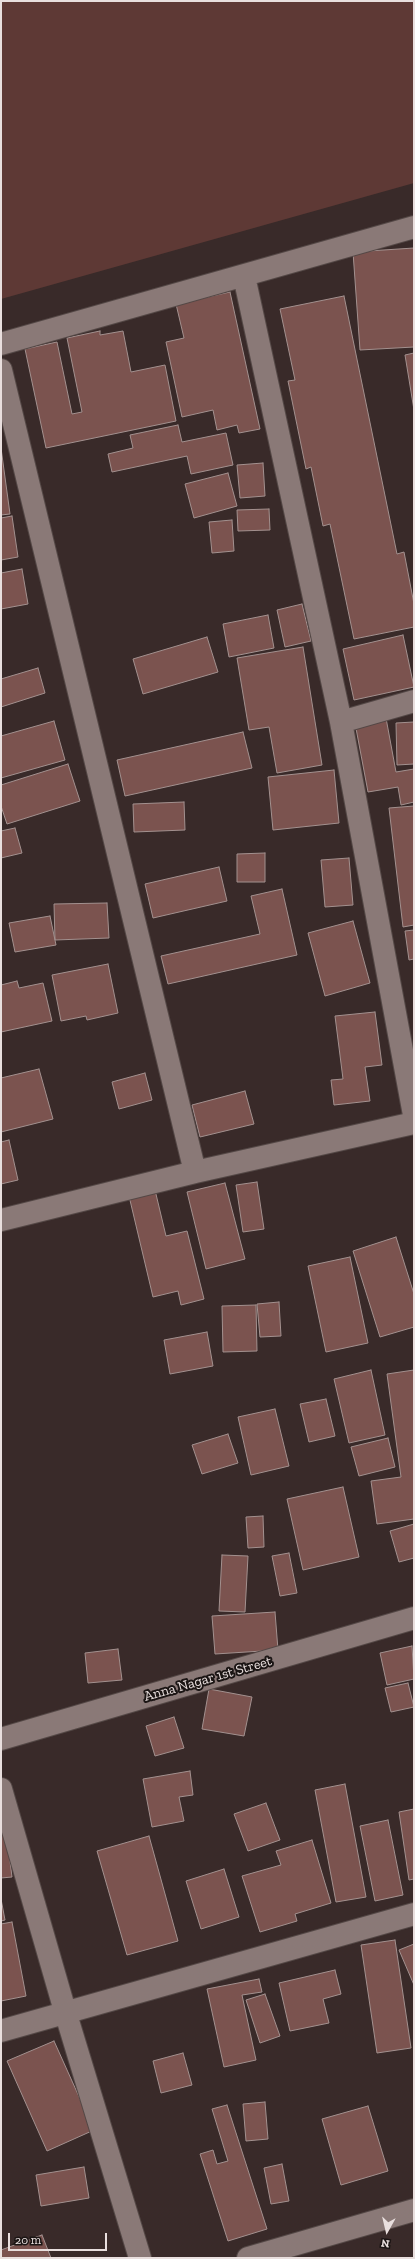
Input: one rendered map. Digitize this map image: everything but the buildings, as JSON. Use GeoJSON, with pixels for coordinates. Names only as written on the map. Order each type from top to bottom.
{"type":"FeatureCollection","features":[{"type":"Feature","properties":{"kind":"street"},"geometry":{"type":"LineString","coordinates":[[1,344],[414,227]]}},
{"type":"Feature","properties":{"kind":"street"},"geometry":{"type":"LineString","coordinates":[[244,276],[341,722],[414,1115]]}},
{"type":"Feature","properties":{"kind":"street"},"geometry":{"type":"LineString","coordinates":[[1,370],[195,1172]]}},
{"type":"Feature","properties":{"kind":"street"},"geometry":{"type":"LineString","coordinates":[[341,722],[414,701]]}},
{"type":"Feature","properties":{"kind":"street"},"geometry":{"type":"LineString","coordinates":[[1,1220],[195,1172],[414,1123]]}},
{"type":"Feature","properties":{"kind":"street","name":"Anna Nagar 1st Street"},"geometry":{"type":"LineString","coordinates":[[1,1739],[414,1618]]}},
{"type":"Feature","properties":{"kind":"street"},"geometry":{"type":"LineString","coordinates":[[1,1789],[65,2011],[140,2258]]}},
{"type":"Feature","properties":{"kind":"street"},"geometry":{"type":"LineString","coordinates":[[1,2031],[65,2011],[414,1914]]}},
{"type":"Feature","properties":{"kind":"street"},"geometry":{"type":"LineString","coordinates":[[248,2258],[414,2210]]}},
{"type":"Feature","properties":{"kind":"shaded area"},"geometry":{"type":"Polygon","coordinates":[[[1,1],[414,1],[414,183],[1,299],[1,1]]]}}]}
